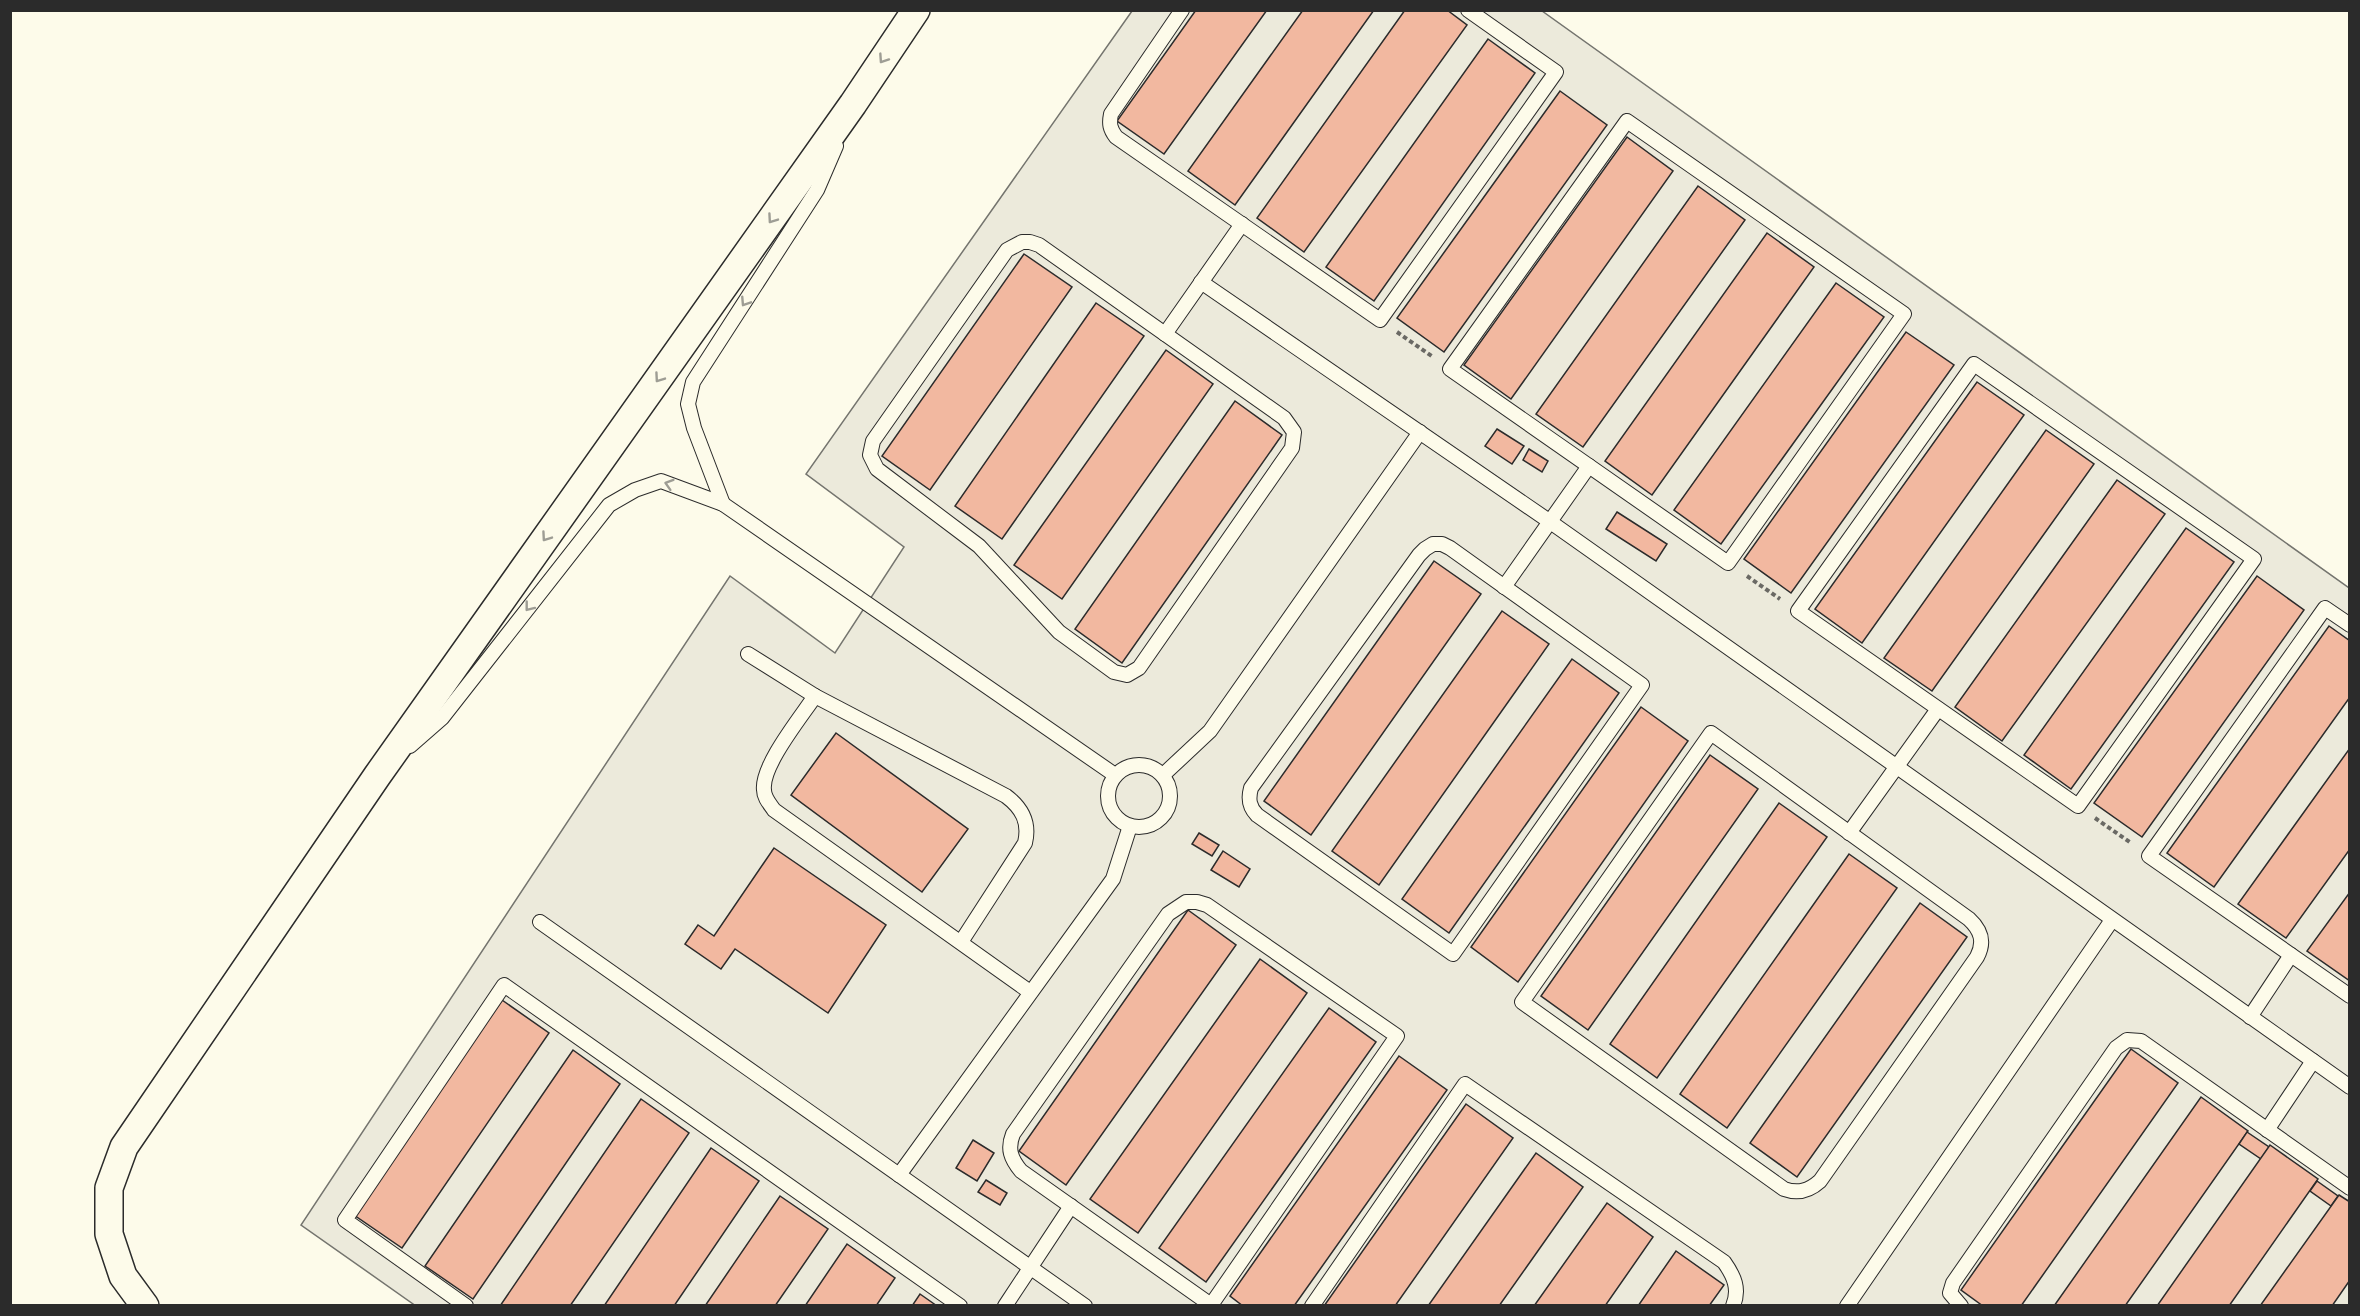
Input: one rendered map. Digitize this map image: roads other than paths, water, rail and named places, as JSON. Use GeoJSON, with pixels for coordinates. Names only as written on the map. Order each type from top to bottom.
{"type":"FeatureCollection","features":[{"type":"Feature","properties":{"kind":"street"},"geometry":{"type":"LineString","coordinates":[[145,1305],[123,1276],[109,1234],[109,1188],[124,1147],[377,776],[853,104],[916,10]]}},
{"type":"Feature","properties":{"kind":"lane"},"geometry":{"type":"LineString","coordinates":[[1182,10],[1111,114],[1110,126],[1116,137],[1380,320],[1556,72],[1468,10]]}},
{"type":"Feature","properties":{"kind":"lane"},"geometry":{"type":"LineString","coordinates":[[723,504],[694,428],[688,404],[693,382],[817,190],[853,104]]}},
{"type":"Feature","properties":{"kind":"lane"},"geometry":{"type":"LineString","coordinates":[[1627,121],[1904,314],[1728,563],[1589,466],[1450,369],[1627,121]]}},
{"type":"Feature","properties":{"kind":"lane"},"geometry":{"type":"LineString","coordinates":[[1165,334],[1242,224]]}},
{"type":"Feature","properties":{"kind":"lane"},"geometry":{"type":"LineString","coordinates":[[1030,242],[1039,245],[1165,334],[1284,418],[1294,432],[1294,440],[1292,448],[1139,668],[1133,673],[1120,674],[1059,632],[978,546],[877,469],[873,462],[871,448],[873,441],[1007,250],[1014,245],[1030,242]]}},
{"type":"Feature","properties":{"kind":"lane"},"geometry":{"type":"LineString","coordinates":[[1201,282],[1549,521],[2349,1087]]}},
{"type":"Feature","properties":{"kind":"lane"},"geometry":{"type":"LineString","coordinates":[[1974,364],[2254,559],[2078,806],[1938,709],[1798,611],[1974,364]]}},
{"type":"Feature","properties":{"kind":"lane"},"geometry":{"type":"LineString","coordinates":[[1163,776],[1210,731],[1420,432]]}},
{"type":"Feature","properties":{"kind":"lane"},"geometry":{"type":"LineString","coordinates":[[1504,587],[1589,466]]}},
{"type":"Feature","properties":{"kind":"lane"},"geometry":{"type":"LineString","coordinates":[[377,776],[442,717],[609,506],[635,490],[661,481],[723,504],[1115,775]]}},
{"type":"Feature","properties":{"kind":"lane"},"geometry":{"type":"LineString","coordinates":[[1433,544],[1442,544],[1504,587],[1642,685],[1454,954],[1257,815],[1252,810],[1249,796],[1251,788],[1425,549],[1433,544]]}},
{"type":"Feature","properties":{"kind":"lane"},"geometry":{"type":"LineString","coordinates":[[2349,625],[2325,608],[2149,856],[2349,996]]}},
{"type":"Feature","properties":{"kind":"lane"},"geometry":{"type":"LineString","coordinates":[[748,654],[815,696],[1006,795],[1018,805],[1028,831],[1025,843],[961,942]]}},
{"type":"Feature","properties":{"kind":"lane"},"geometry":{"type":"LineString","coordinates":[[815,696],[766,769],[764,792],[774,810],[1030,992]]}},
{"type":"Feature","properties":{"kind":"lane"},"geometry":{"type":"LineString","coordinates":[[1849,833],[1938,709]]}},
{"type":"Feature","properties":{"kind":"lane"},"geometry":{"type":"LineString","coordinates":[[1711,734],[1849,833],[1969,919],[1977,926],[1982,938],[1982,948],[1813,1188],[1802,1192],[1784,1189],[1521,1002],[1711,734]]}},
{"type":"Feature","properties":{"kind":"lane"},"geometry":{"type":"LineString","coordinates":[[1130,765],[1149,765],[1163,776],[1170,794],[1165,813],[1150,825],[1130,826],[1120,821],[1109,805],[1107,794],[1109,784],[1115,775],[1130,765]]}},
{"type":"Feature","properties":{"kind":"lane"},"geometry":{"type":"LineString","coordinates":[[899,1175],[1113,879],[1130,826]]}},
{"type":"Feature","properties":{"kind":"lane"},"geometry":{"type":"LineString","coordinates":[[1186,902],[1206,905],[1397,1036],[1211,1305],[1071,1206],[1021,1172],[1015,1164],[1009,1144],[1013,1134],[1033,1105],[1168,914],[1176,907],[1186,902]]}},
{"type":"Feature","properties":{"kind":"lane"},"geometry":{"type":"LineString","coordinates":[[1846,1305],[2112,920]]}},
{"type":"Feature","properties":{"kind":"lane"},"geometry":{"type":"LineString","coordinates":[[540,922],[1085,1305]]}},
{"type":"Feature","properties":{"kind":"lane"},"geometry":{"type":"LineString","coordinates":[[2250,1017],[2291,955]]}},
{"type":"Feature","properties":{"kind":"lane"},"geometry":{"type":"LineString","coordinates":[[466,1305],[345,1220],[504,985],[960,1305]]}},
{"type":"Feature","properties":{"kind":"lane"},"geometry":{"type":"LineString","coordinates":[[1961,1305],[1950,1293],[1953,1283],[2121,1043],[2127,1040],[2141,1041],[2349,1188]]}},
{"type":"Feature","properties":{"kind":"lane"},"geometry":{"type":"LineString","coordinates":[[2266,1130],[2313,1061]]}},
{"type":"Feature","properties":{"kind":"lane"},"geometry":{"type":"LineString","coordinates":[[1312,1305],[1465,1084],[1724,1262],[1736,1284],[1737,1294],[1733,1305]]}},
{"type":"Feature","properties":{"kind":"lane"},"geometry":{"type":"LineString","coordinates":[[1005,1305],[1071,1206]]}}]}
